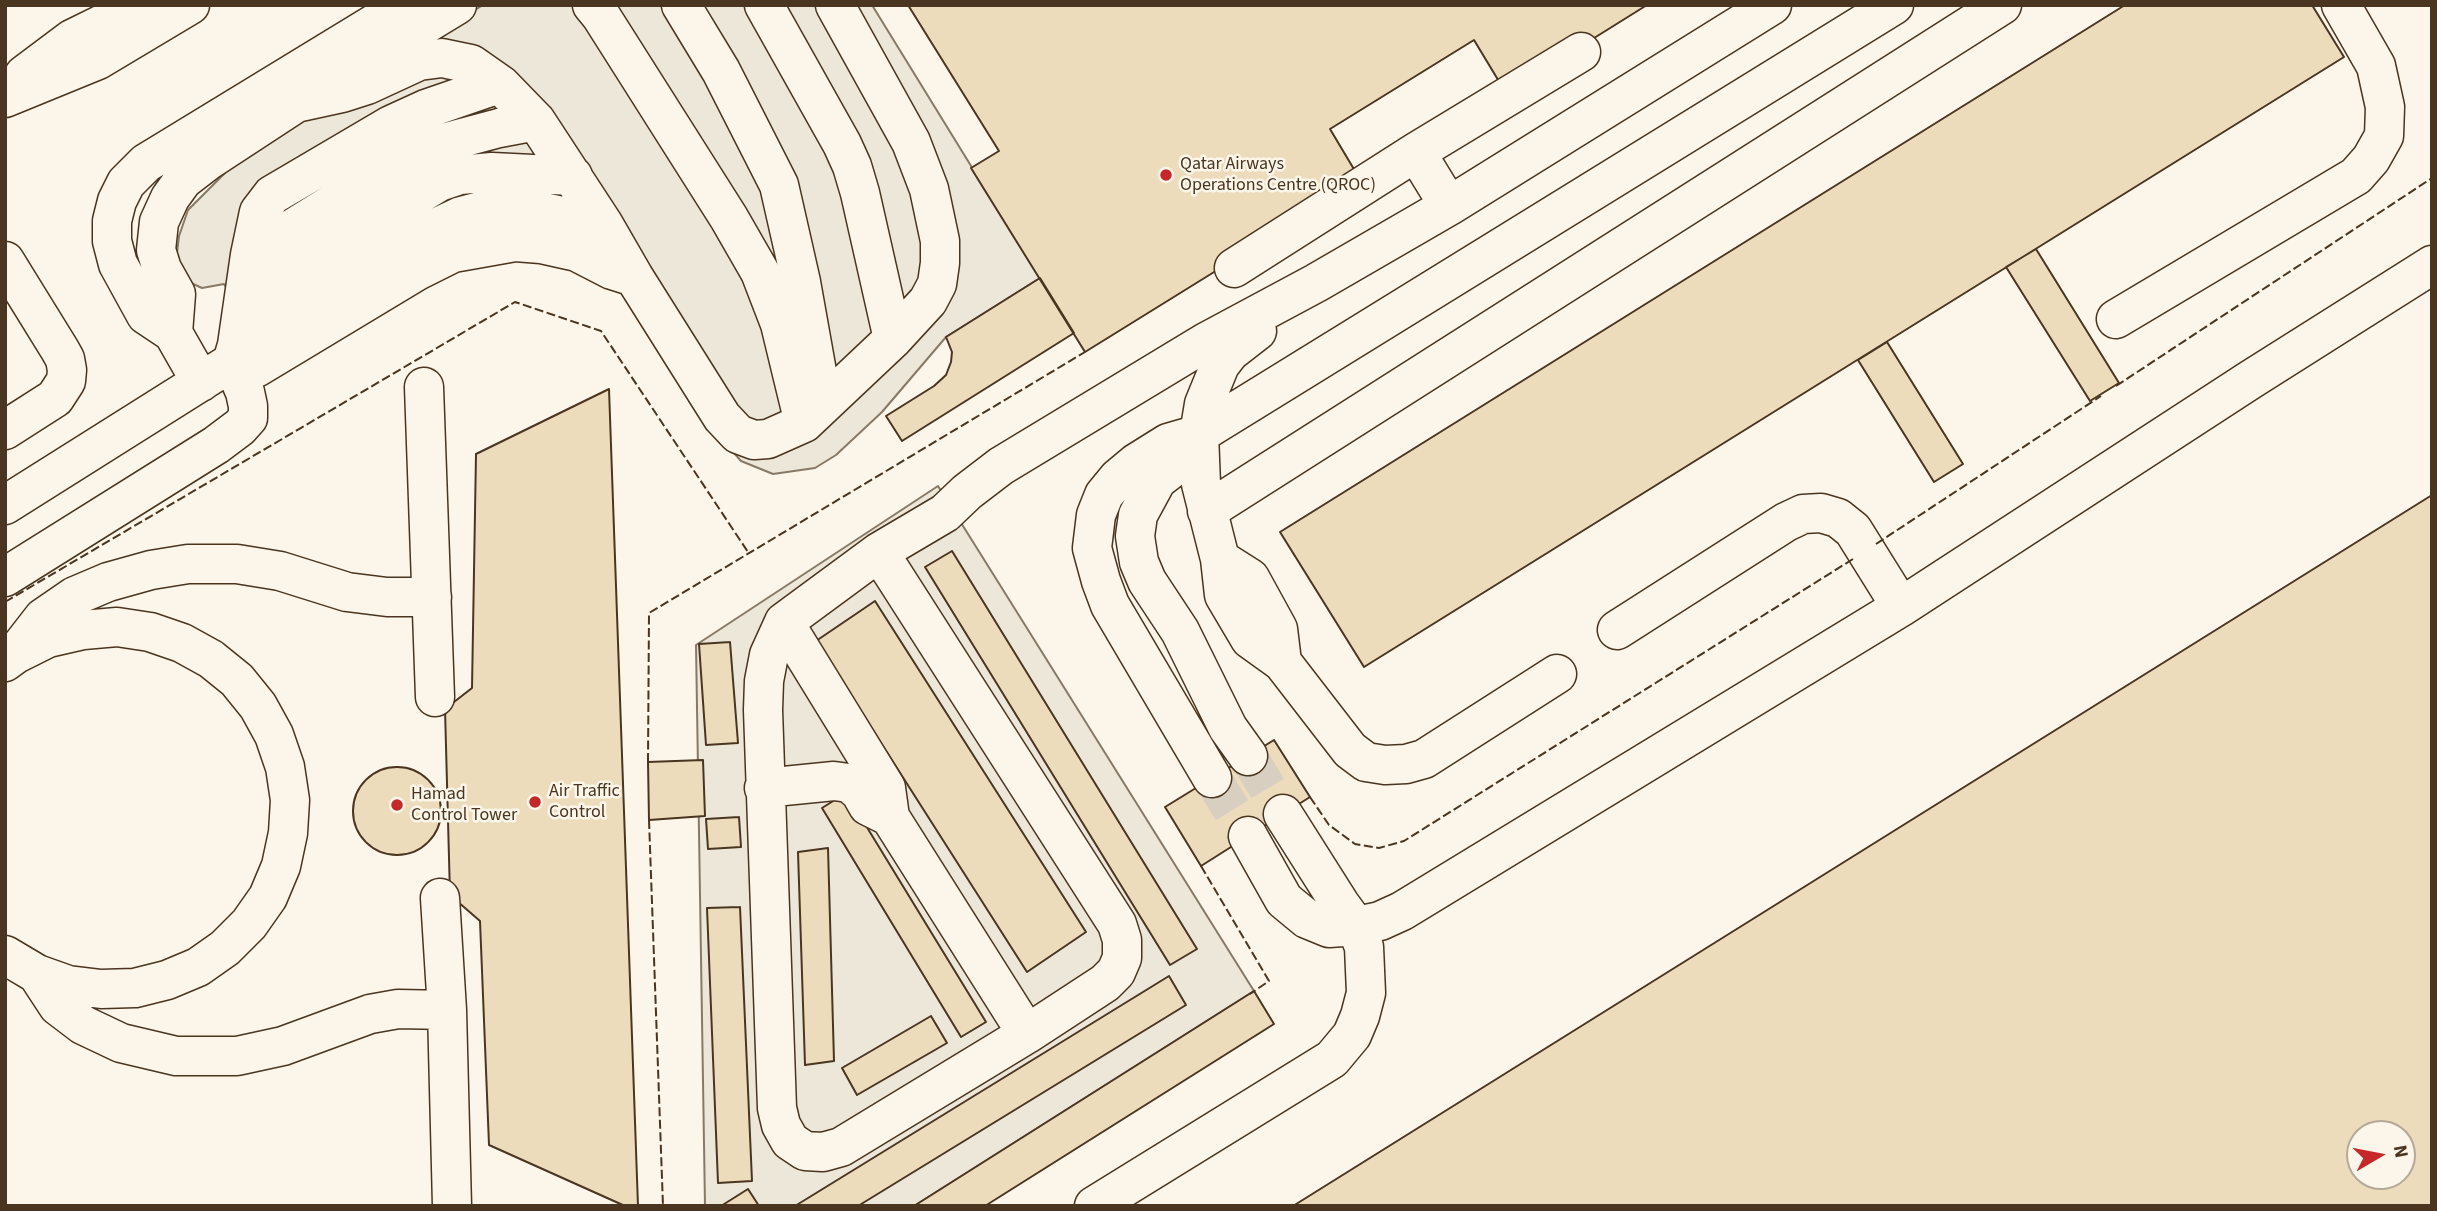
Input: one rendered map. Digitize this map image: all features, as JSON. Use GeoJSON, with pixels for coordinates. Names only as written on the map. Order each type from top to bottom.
{"type":"FeatureCollection","features":[{"type":"Feature","properties":{"kind":"lane"},"geometry":{"type":"LineString","coordinates":[[5,89],[72,39],[141,5]]}},
{"type":"Feature","properties":{"kind":"lane"},"geometry":{"type":"LineString","coordinates":[[5,98],[98,60],[190,5]]}},
{"type":"Feature","properties":{"kind":"lane"},"geometry":{"type":"LineString","coordinates":[[5,577],[240,428],[248,418],[245,391],[223,363],[146,315],[118,264],[112,241],[112,221],[117,201],[126,183],[146,163],[405,5]]}},
{"type":"Feature","properties":{"kind":"lane"},"geometry":{"type":"LineString","coordinates":[[173,333],[176,294],[162,269],[156,250],[159,222],[170,198],[183,180],[296,103],[457,5]]}},
{"type":"Feature","properties":{"kind":"lane"},"geometry":{"type":"LineString","coordinates":[[592,5],[729,218],[760,272],[814,414]]}},
{"type":"Feature","properties":{"kind":"lane"},"geometry":{"type":"LineString","coordinates":[[681,5],[721,71],[779,185],[801,282],[814,414]]}},
{"type":"Feature","properties":{"kind":"lane"},"geometry":{"type":"LineString","coordinates":[[765,5],[852,166],[893,339]]}},
{"type":"Feature","properties":{"kind":"lane"},"geometry":{"type":"LineString","coordinates":[[296,103],[342,93],[367,85],[419,61],[442,58],[471,64],[501,85],[536,121],[573,176],[722,417],[738,434],[754,440],[768,439],[814,414],[893,339],[928,301],[937,284],[940,241],[929,189],[911,142],[835,5]]}},
{"type":"Feature","properties":{"kind":"lane"},"geometry":{"type":"LineString","coordinates":[[878,552],[1109,912],[1122,940],[1122,958],[1116,972],[1105,983],[1027,1034],[841,1147],[823,1152],[805,1151],[790,1141],[781,1125],[777,1108],[765,788],[764,681],[769,655],[784,622],[878,552],[945,513],[1001,466],[1206,342],[1316,283],[1449,206],[1772,5]]}},
{"type":"Feature","properties":{"kind":"lane"},"geometry":{"type":"LineString","coordinates":[[1212,778],[1110,605],[1092,548],[1096,514],[1104,495],[1118,478],[1168,443],[1199,434],[1894,5]]}},
{"type":"Feature","properties":{"kind":"lane"},"geometry":{"type":"LineString","coordinates":[[1207,511],[2002,5]]}},
{"type":"Feature","properties":{"kind":"lane"},"geometry":{"type":"LineString","coordinates":[[2116,319],[2356,176],[2371,159],[2384,136],[2385,107],[2376,66],[2341,5]]}},
{"type":"Feature","properties":{"kind":"lane"},"geometry":{"type":"LineString","coordinates":[[1234,268],[1416,152],[1581,52]]}},
{"type":"Feature","properties":{"kind":"lane"},"geometry":{"type":"LineString","coordinates":[[223,363],[245,301],[250,255],[259,212],[272,195],[391,125],[426,109],[501,85]]}},
{"type":"Feature","properties":{"kind":"lane"},"geometry":{"type":"LineString","coordinates":[[250,255],[398,163],[429,149],[499,128],[536,121]]}},
{"type":"Feature","properties":{"kind":"lane"},"geometry":{"type":"LineString","coordinates":[[1416,152],[1449,206]]}},
{"type":"Feature","properties":{"kind":"lane"},"geometry":{"type":"LineString","coordinates":[[245,301],[439,182],[460,175],[492,172],[573,176]]}},
{"type":"Feature","properties":{"kind":"lane"},"geometry":{"type":"LineString","coordinates":[[5,505],[356,274],[461,216],[491,208],[521,207],[604,225]]}},
{"type":"Feature","properties":{"kind":"lane"},"geometry":{"type":"LineString","coordinates":[[223,363],[256,368],[417,271],[453,253],[485,246],[515,242],[541,244],[577,252],[612,270],[634,277]]}},
{"type":"Feature","properties":{"kind":"lane"},"geometry":{"type":"LineString","coordinates":[[5,261],[60,350],[67,370],[66,381],[55,398],[5,430]]}},
{"type":"Feature","properties":{"kind":"lane"},"geometry":{"type":"LineString","coordinates":[[1248,836],[1284,900],[1307,919],[1329,928],[1380,921],[1425,899],[1901,607],[2432,265]]}},
{"type":"Feature","properties":{"kind":"lane"},"geometry":{"type":"LineString","coordinates":[[1316,283],[1230,352],[1220,365],[1204,404],[1199,434],[1201,484],[1220,559],[1250,578],[1278,629],[1282,662],[1350,750],[1366,762],[1385,765],[1406,764],[1424,759],[1558,674]]}},
{"type":"Feature","properties":{"kind":"lane"},"geometry":{"type":"LineString","coordinates":[[424,387],[435,697]]}},
{"type":"Feature","properties":{"kind":"lane"},"geometry":{"type":"LineString","coordinates":[[1125,629],[1238,742],[1180,631],[1147,581],[1139,562],[1135,536],[1138,514],[1157,480],[1178,464],[1199,434]]}},
{"type":"Feature","properties":{"kind":"lane"},"geometry":{"type":"LineString","coordinates":[[1617,630],[1786,522],[1803,514],[1821,513],[1838,518],[1853,530],[1901,607]]}},
{"type":"Feature","properties":{"kind":"lane"},"geometry":{"type":"LineString","coordinates":[[11,658],[43,618],[75,596],[108,582],[151,570],[188,565],[237,564],[280,571],[346,592],[387,597],[432,597]]}},
{"type":"Feature","properties":{"kind":"lane"},"geometry":{"type":"LineString","coordinates":[[784,622],[886,788],[890,817],[1027,1034]]}},
{"type":"Feature","properties":{"kind":"lane"},"geometry":{"type":"LineString","coordinates":[[11,658],[48,638],[83,630],[128,629],[150,632],[182,642],[211,659],[237,680],[258,706],[274,735],[285,767],[290,800],[288,833],[281,866],[268,897],[249,924],[225,948],[207,961],[167,980],[135,988],[102,989],[68,985],[21,964]]}},
{"type":"Feature","properties":{"kind":"lane"},"geometry":{"type":"LineString","coordinates":[[765,788],[834,781],[849,783],[860,792],[868,806],[890,817]]}},
{"type":"Feature","properties":{"kind":"lane"},"geometry":{"type":"LineString","coordinates":[[1094,1206],[1332,1059],[1342,1049],[1356,1026],[1366,993],[1364,947],[1356,926],[1283,814]]}},
{"type":"Feature","properties":{"kind":"lane"},"geometry":{"type":"LineString","coordinates":[[440,898],[447,1010],[452,1206]]}},
{"type":"Feature","properties":{"kind":"lane"},"geometry":{"type":"LineString","coordinates":[[21,964],[58,1006],[83,1025],[121,1043],[176,1056],[237,1056],[283,1046],[370,1014],[398,1009],[447,1010]]}},
{"type":"Feature","properties":{"kind":"shaded area"},"geometry":{"type":"Polygon","coordinates":[[[483,5],[872,5],[1040,278],[946,337],[882,412],[836,455],[815,468],[773,474],[741,461],[720,437],[629,292],[521,249],[259,342],[224,284],[202,288],[191,283],[182,270],[177,253],[179,236],[188,210],[247,151],[483,5]]]}},
{"type":"Feature","properties":{"kind":"shaded area"},"geometry":{"type":"Polygon","coordinates":[[[938,486],[1254,991],[914,1206],[705,1206],[696,645],[938,486]]]}},
{"type":"Feature","properties":{"kind":"building","name":"Qatar Airways Operations Centre (QROC)"},"geometry":{"type":"Polygon","coordinates":[[[908,5],[1647,5],[1506,93],[1474,40],[1330,129],[1361,181],[1085,352],[971,168],[999,151],[908,5]]]}},
{"type":"Feature","properties":{"kind":"building"},"geometry":{"type":"Polygon","coordinates":[[[2125,5],[2312,5],[2344,57],[1364,667],[1280,532],[2125,5]]]}},
{"type":"Feature","properties":{"kind":"building"},"geometry":{"type":"Polygon","coordinates":[[[2036,249],[2119,383],[2090,401],[2006,267],[2036,249]]]}},
{"type":"Feature","properties":{"kind":"building"},"geometry":{"type":"Polygon","coordinates":[[[1040,278],[1074,333],[902,441],[886,416],[934,386],[946,375],[952,352],[946,337],[1040,278]]]}},
{"type":"Feature","properties":{"kind":"building"},"geometry":{"type":"Polygon","coordinates":[[[1887,342],[1963,464],[1934,482],[1858,360],[1887,342]]]}},
{"type":"Feature","properties":{"kind":"building","name":"Air Traffic Control"},"geometry":{"type":"Polygon","coordinates":[[[609,389],[638,1206],[625,1206],[489,1145],[480,921],[450,895],[445,709],[472,688],[476,454],[609,389]]]}},
{"type":"Feature","properties":{"kind":"building"},"geometry":{"type":"Polygon","coordinates":[[[2432,495],[2432,1206],[1293,1206],[2432,495]]]}},
{"type":"Feature","properties":{"kind":"building"},"geometry":{"type":"Polygon","coordinates":[[[952,551],[1197,949],[1170,965],[925,567],[952,551]]]}},
{"type":"Feature","properties":{"kind":"building"},"geometry":{"type":"Polygon","coordinates":[[[875,601],[1086,932],[1027,972],[816,641],[875,601]]]}},
{"type":"Feature","properties":{"kind":"building"},"geometry":{"type":"Polygon","coordinates":[[[730,642],[738,743],[706,745],[699,644],[730,642]]]}},
{"type":"Feature","properties":{"kind":"building"},"geometry":{"type":"Polygon","coordinates":[[[1274,740],[1310,797],[1201,866],[1165,807],[1274,740]]]}},
{"type":"Feature","properties":{"kind":"building"},"geometry":{"type":"Polygon","coordinates":[[[703,760],[705,816],[649,820],[648,762],[703,760]]]}},
{"type":"Feature","properties":{"kind":"building","name":"Hamad Control Tower"},"geometry":{"type":"Polygon","coordinates":[[[397,767],[414,770],[428,780],[438,794],[441,811],[438,828],[428,842],[414,852],[397,855],[380,852],[366,842],[356,828],[353,811],[356,794],[366,780],[380,770],[397,767]]]}},
{"type":"Feature","properties":{"kind":"building"},"geometry":{"type":"Polygon","coordinates":[[[846,793],[986,1022],[961,1037],[822,808],[846,793]]]}},
{"type":"Feature","properties":{"kind":"building"},"geometry":{"type":"Polygon","coordinates":[[[739,817],[741,847],[708,849],[706,819],[739,817]]]}},
{"type":"Feature","properties":{"kind":"building"},"geometry":{"type":"Polygon","coordinates":[[[828,848],[834,1061],[805,1065],[798,852],[828,848]]]}},
{"type":"Feature","properties":{"kind":"building"},"geometry":{"type":"Polygon","coordinates":[[[740,907],[752,1181],[718,1183],[707,908],[740,907]]]}},
{"type":"Feature","properties":{"kind":"building"},"geometry":{"type":"Polygon","coordinates":[[[1169,976],[1186,1005],[858,1206],[795,1206],[1169,976]]]}},
{"type":"Feature","properties":{"kind":"building"},"geometry":{"type":"Polygon","coordinates":[[[1254,991],[1274,1024],[985,1206],[914,1206],[1254,991]]]}},
{"type":"Feature","properties":{"kind":"building"},"geometry":{"type":"Polygon","coordinates":[[[931,1016],[947,1043],[857,1095],[842,1068],[931,1016]]]}},
{"type":"Feature","properties":{"kind":"building"},"geometry":{"type":"Polygon","coordinates":[[[748,1189],[759,1206],[721,1206],[748,1189]]]}},
{"type":"Feature","properties":{"kind":"tunnel"},"geometry":{"type":"LineString","coordinates":[[1248,756],[1283,814]]}},
{"type":"Feature","properties":{"kind":"tunnel"},"geometry":{"type":"LineString","coordinates":[[1212,778],[1248,836]]}},
{"type":"Feature","properties":{"kind":"fence"},"geometry":{"type":"LineString","coordinates":[[2116,386],[2432,178]]}},
{"type":"Feature","properties":{"kind":"fence"},"geometry":{"type":"LineString","coordinates":[[5,602],[515,302],[601,331],[748,552]]}},
{"type":"Feature","properties":{"kind":"fence"},"geometry":{"type":"LineString","coordinates":[[648,762],[649,613],[1085,352]]}},
{"type":"Feature","properties":{"kind":"fence"},"geometry":{"type":"LineString","coordinates":[[1876,544],[2101,396]]}},
{"type":"Feature","properties":{"kind":"fence"},"geometry":{"type":"LineString","coordinates":[[1310,797],[1329,825],[1355,844],[1379,848],[1404,841],[1853,559]]}},
{"type":"Feature","properties":{"kind":"fence"},"geometry":{"type":"LineString","coordinates":[[649,820],[663,1206]]}},
{"type":"Feature","properties":{"kind":"fence"},"geometry":{"type":"LineString","coordinates":[[1201,866],[1269,981],[1250,994]]}},
{"type":"Feature","properties":{"kind":"place","name":"Qatar Airways Operations Centre (QROC)"},"geometry":{"type":"Point","coordinates":[1166,175]}},
{"type":"Feature","properties":{"kind":"place","name":"Air Traffic Control"},"geometry":{"type":"Point","coordinates":[535,802]}},
{"type":"Feature","properties":{"kind":"place","name":"Hamad Control Tower"},"geometry":{"type":"Point","coordinates":[397,805]}}]}
